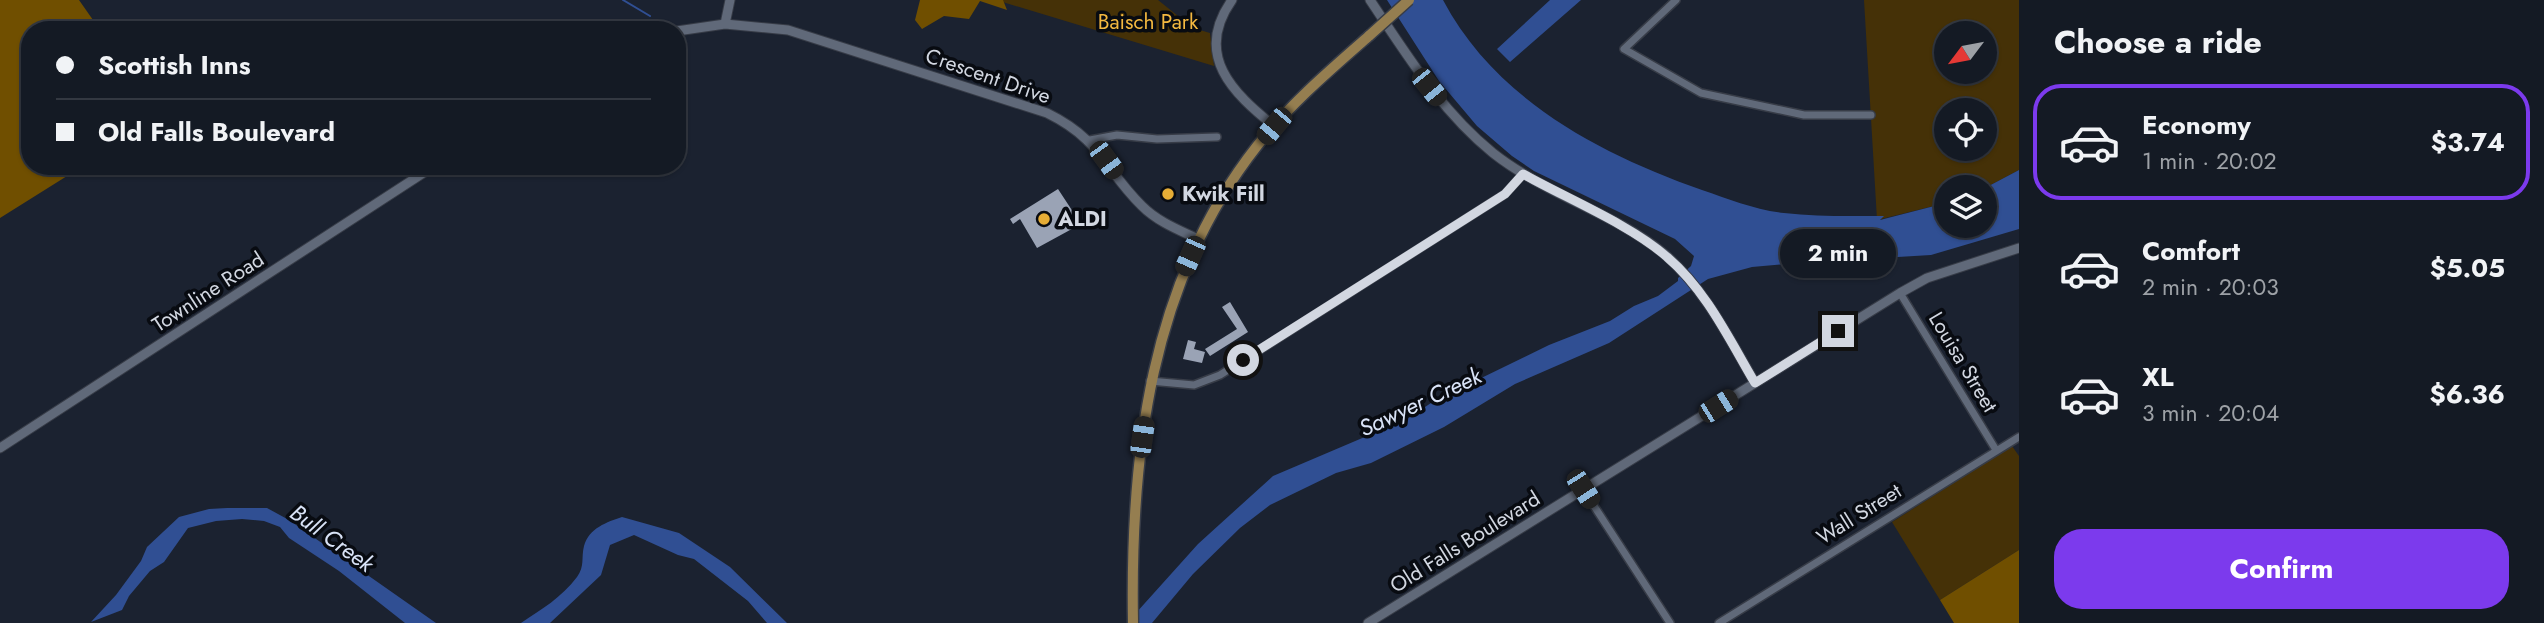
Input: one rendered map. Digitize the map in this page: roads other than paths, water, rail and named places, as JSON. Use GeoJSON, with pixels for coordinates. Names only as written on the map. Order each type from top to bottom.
{"type":"FeatureCollection","features":[{"type":"Feature","properties":{"kind":"main road"},"geometry":{"type":"LineString","coordinates":[[1133,617],[1137,490],[1150,381],[1165,322],[1198,239],[1236,176],[1274,126],[1305,93],[1409,0]]}},
{"type":"Feature","properties":{"kind":"street"},"geometry":{"type":"LineString","coordinates":[[686,30],[725,24],[730,0]]}},
{"type":"Feature","properties":{"kind":"street"},"geometry":{"type":"LineString","coordinates":[[1232,0],[1218,33],[1221,67],[1235,93],[1274,126]]}},
{"type":"Feature","properties":{"kind":"street"},"geometry":{"type":"LineString","coordinates":[[1370,0],[1442,103],[1474,137],[1523,174],[1645,240],[1681,270],[1699,292],[1755,383]]}},
{"type":"Feature","properties":{"kind":"street"},"geometry":{"type":"LineString","coordinates":[[1676,0],[1624,49],[1701,93],[1804,115],[1871,115]]}},
{"type":"Feature","properties":{"kind":"street","name":"Crescent Drive"},"geometry":{"type":"LineString","coordinates":[[725,24],[788,30],[1040,111],[1070,125],[1090,140],[1147,211],[1198,239]]}},
{"type":"Feature","properties":{"kind":"street"},"geometry":{"type":"LineString","coordinates":[[1090,140],[1117,135],[1157,139],[1217,137]]}},
{"type":"Feature","properties":{"kind":"street"},"geometry":{"type":"LineString","coordinates":[[1150,381],[1194,386],[1220,375],[1505,194],[1523,174]]}},
{"type":"Feature","properties":{"kind":"street","name":"Townline Road"},"geometry":{"type":"LineString","coordinates":[[0,448],[421,175]]}},
{"type":"Feature","properties":{"kind":"street","name":"Old Falls Boulevard"},"geometry":{"type":"LineString","coordinates":[[1368,623],[1900,293],[1927,278],[2019,248]]}},
{"type":"Feature","properties":{"kind":"street","name":"Louisa Street"},"geometry":{"type":"LineString","coordinates":[[1900,293],[1996,450]]}},
{"type":"Feature","properties":{"kind":"street","name":"Wall Street"},"geometry":{"type":"LineString","coordinates":[[1719,623],[2019,437]]}},
{"type":"Feature","properties":{"kind":"street"},"geometry":{"type":"LineString","coordinates":[[1583,489],[1670,623]]}},
{"type":"Feature","properties":{"kind":"water"},"geometry":{"type":"Polygon","coordinates":[[[1387,0],[1443,0],[1465,35],[1491,67],[1521,95],[1589,140],[1664,176],[1742,204],[1773,212],[1821,216],[1884,216],[1880,220],[1934,206],[1934,238],[1989,238],[1931,255],[1881,258],[1829,267],[1785,264],[1752,267],[1708,279],[1609,343],[1515,384],[1444,427],[1371,463],[1336,473],[1270,505],[1240,528],[1193,574],[1152,623],[1127,623],[1198,544],[1273,476],[1407,419],[1434,401],[1549,345],[1610,321],[1634,306],[1658,296],[1678,281],[1691,266],[1694,256],[1675,239],[1534,171],[1512,156],[1477,126],[1439,81],[1387,0]]]}},
{"type":"Feature","properties":{"kind":"water"},"geometry":{"type":"Polygon","coordinates":[[[1550,0],[1581,0],[1510,62],[1497,49],[1550,0]]]}},
{"type":"Feature","properties":{"kind":"water"},"geometry":{"type":"Polygon","coordinates":[[[2019,170],[2019,229],[1997,236],[1997,182],[2019,170]]]}},
{"type":"Feature","properties":{"kind":"water"},"geometry":{"type":"Polygon","coordinates":[[[267,508],[289,520],[436,623],[405,623],[339,571],[289,538],[280,527],[264,521],[242,519],[216,521],[188,528],[164,562],[150,571],[129,596],[122,610],[91,622],[116,595],[141,561],[147,547],[179,517],[209,509],[267,508]]]}},
{"type":"Feature","properties":{"kind":"water"},"geometry":{"type":"Polygon","coordinates":[[[622,517],[679,533],[730,567],[787,623],[767,623],[748,601],[694,559],[678,555],[634,535],[610,545],[601,575],[550,623],[521,623],[558,597],[577,577],[582,566],[586,540],[594,530],[622,517]]]}},
{"type":"Feature","properties":{"kind":"waterway"},"geometry":{"type":"LineString","coordinates":[[623,0],[650,16]]}},
{"type":"Feature","properties":{"kind":"place","name":"Kwik Fill"},"geometry":{"type":"Point","coordinates":[1168,194]}},
{"type":"Feature","properties":{"kind":"place","name":"ALDI"},"geometry":{"type":"Point","coordinates":[1044,219]}},
{"type":"Feature","properties":{"kind":"park label","name":"Baisch Park"},"geometry":{"type":"Point","coordinates":[1148,22]}},
{"type":"Feature","properties":{"kind":"water label","name":"Sawyer Creek"},"geometry":{"type":"Point","coordinates":[1420,402]}},
{"type":"Feature","properties":{"kind":"water label","name":"Bull Creek"},"geometry":{"type":"Point","coordinates":[332,538]}}]}
